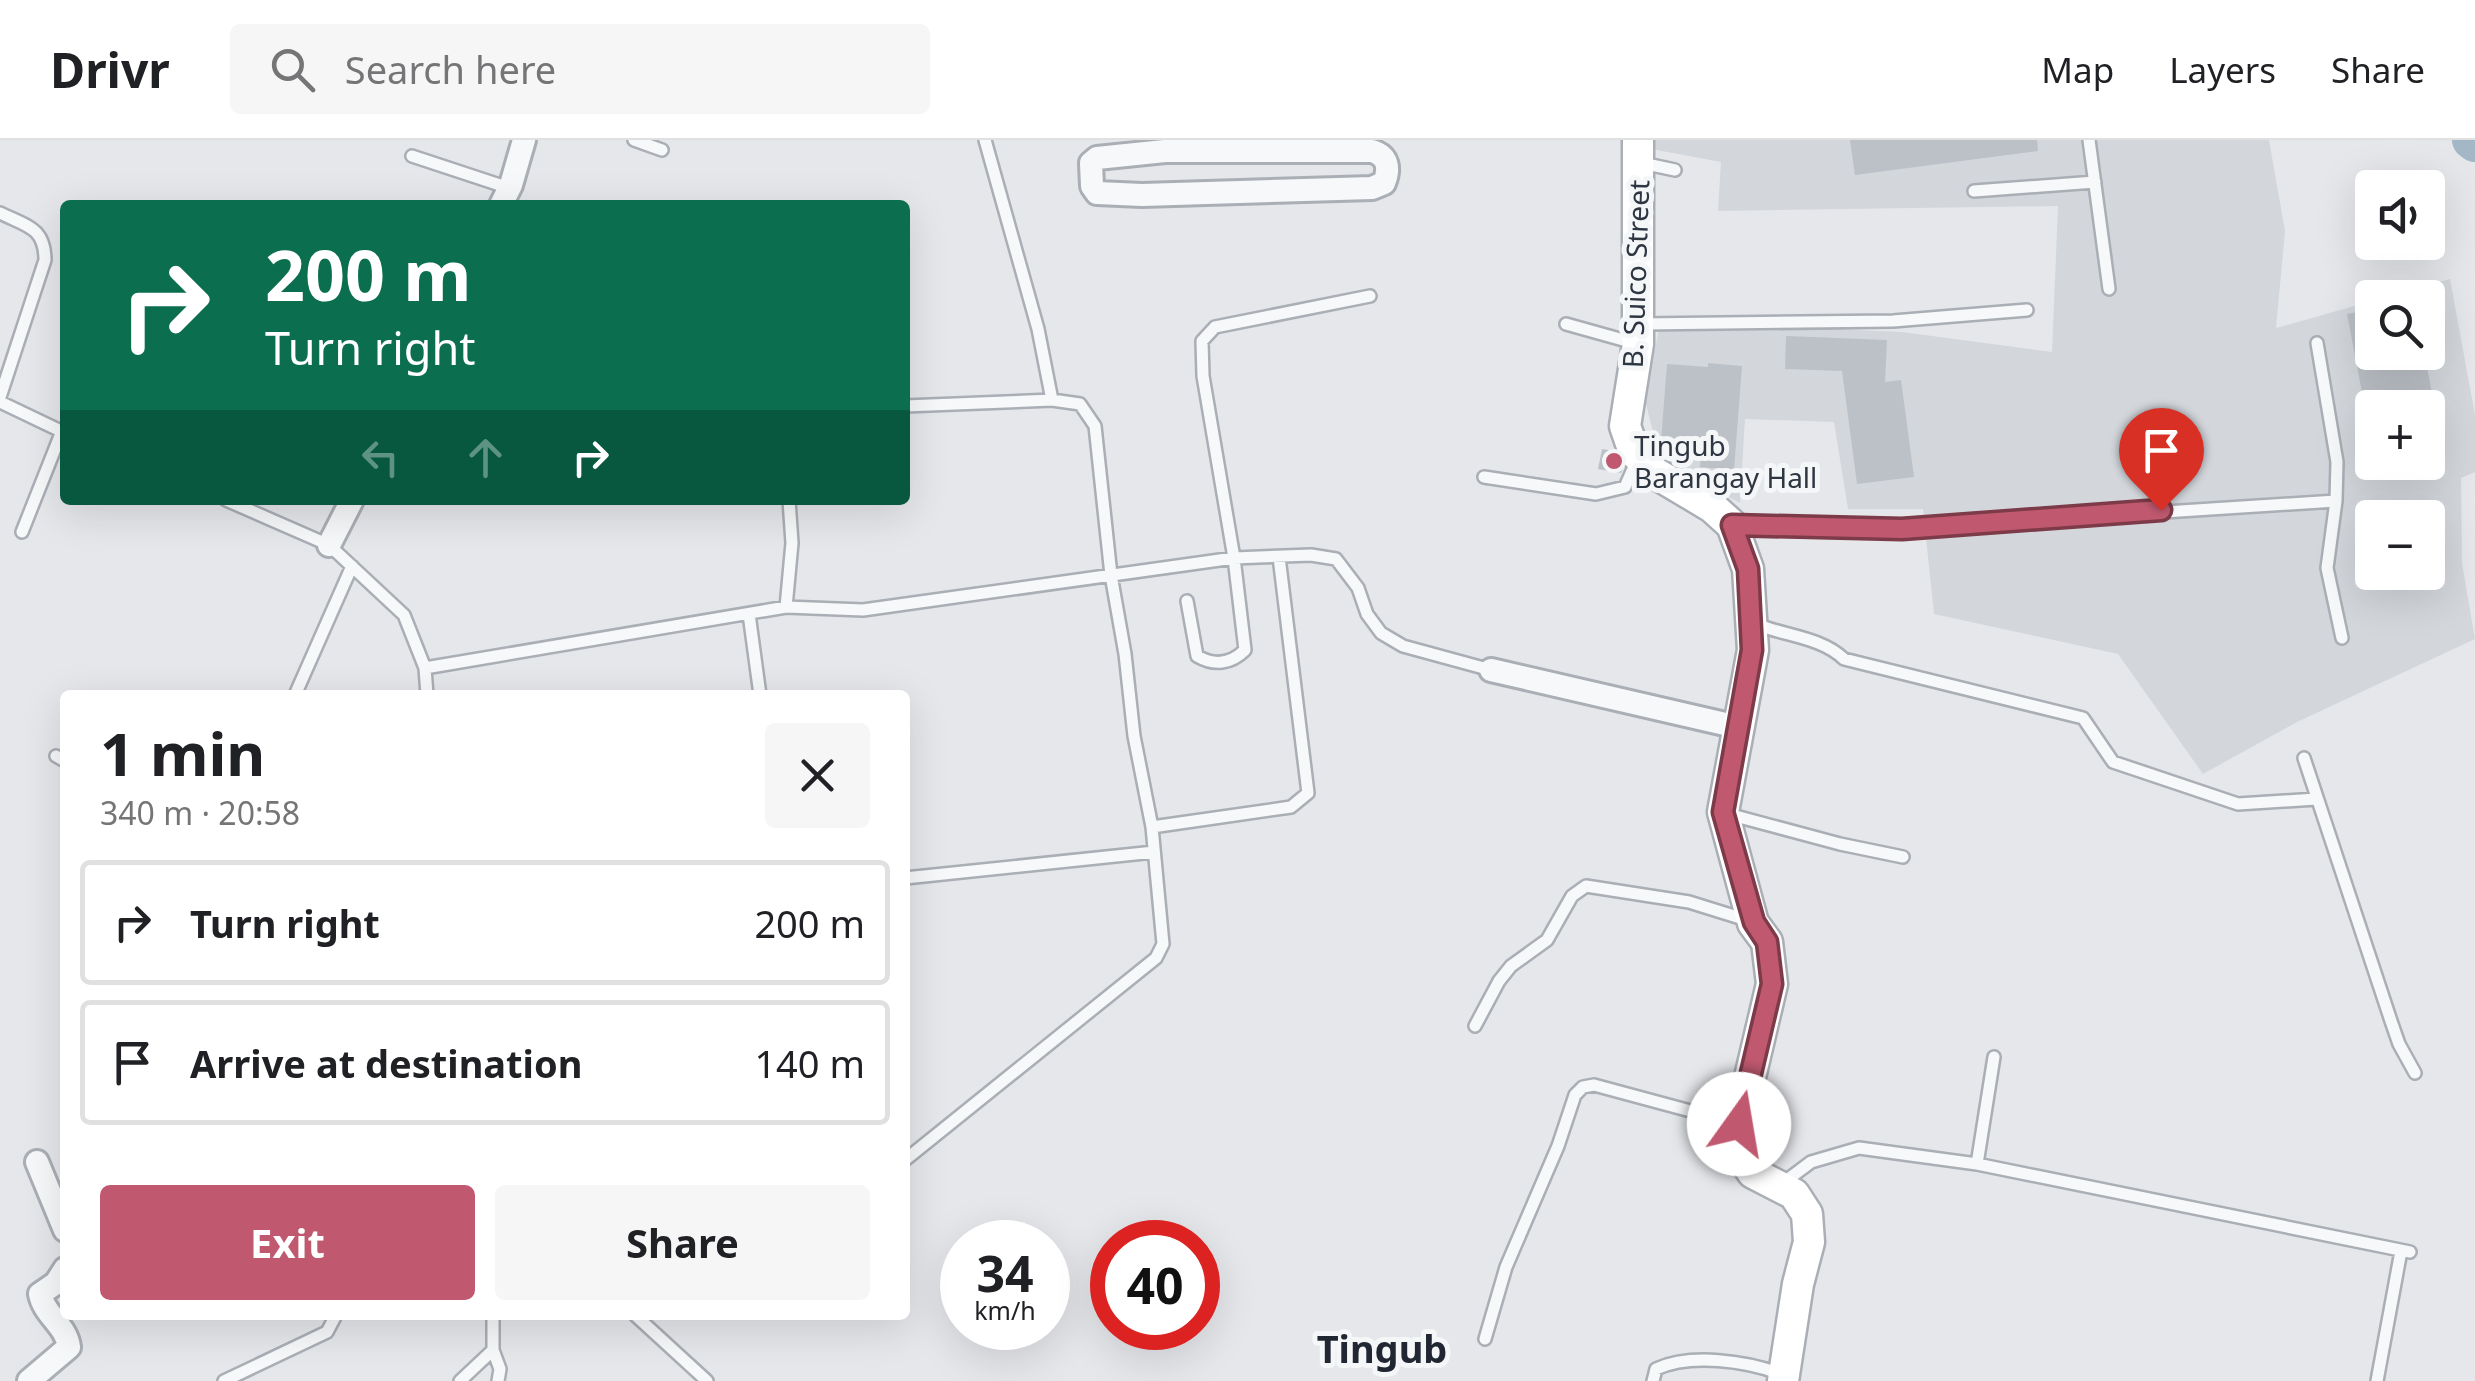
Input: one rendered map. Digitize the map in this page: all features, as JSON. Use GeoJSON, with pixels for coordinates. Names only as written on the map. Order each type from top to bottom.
{"type":"FeatureCollection","features":[{"type":"Feature","properties":{"kind":"street"},"geometry":{"type":"LineString","coordinates":[[505,197],[524,140]]}},
{"type":"Feature","properties":{"kind":"street"},"geometry":{"type":"LineString","coordinates":[[1308,146],[1382,154],[1387,175],[1384,184],[1372,188],[1142,195],[1098,192],[1092,186],[1091,163],[1120,153],[1308,146]]}},
{"type":"Feature","properties":{"kind":"street","name":"B. Suico Street"},"geometry":{"type":"LineString","coordinates":[[1638,151],[1638,334],[1625,426],[1638,456]]}},
{"type":"Feature","properties":{"kind":"street"},"geometry":{"type":"LineString","coordinates":[[1638,456],[1655,473],[1712,507],[1732,525],[1748,569],[1752,650],[1723,812],[1754,922],[1767,942],[1772,984],[1739,1124],[1740,1154],[1753,1173],[1794,1194],[1807,1214],[1809,1242],[1798,1284],[1784,1378]]}},
{"type":"Feature","properties":{"kind":"street"},"geometry":{"type":"LineString","coordinates":[[329,545],[349,505]]}},
{"type":"Feature","properties":{"kind":"street"},"geometry":{"type":"LineString","coordinates":[[1490,670],[1738,727]]}},
{"type":"Feature","properties":{"kind":"street"},"geometry":{"type":"LineString","coordinates":[[37,1162],[60,1218]]}},
{"type":"Feature","properties":{"kind":"street"},"geometry":{"type":"LineString","coordinates":[[28,1381],[68,1347],[65,1332],[42,1303],[40,1294],[60,1277]]}},
{"type":"Feature","properties":{"kind":"lane"},"geometry":{"type":"LineString","coordinates":[[634,140],[662,150]]}},
{"type":"Feature","properties":{"kind":"lane"},"geometry":{"type":"LineString","coordinates":[[985,140],[1038,329],[1052,400]]}},
{"type":"Feature","properties":{"kind":"lane"},"geometry":{"type":"LineString","coordinates":[[2089,140],[2109,289]]}},
{"type":"Feature","properties":{"kind":"lane"},"geometry":{"type":"LineString","coordinates":[[1638,151],[1675,170]]}},
{"type":"Feature","properties":{"kind":"lane"},"geometry":{"type":"LineString","coordinates":[[412,156],[505,197]]}},
{"type":"Feature","properties":{"kind":"lane"},"geometry":{"type":"LineString","coordinates":[[1974,191],[2095,182]]}},
{"type":"Feature","properties":{"kind":"lane"},"geometry":{"type":"LineString","coordinates":[[0,213],[35,230],[44,240],[45,260],[0,399],[60,430]]}},
{"type":"Feature","properties":{"kind":"lane"},"geometry":{"type":"LineString","coordinates":[[1187,602],[1197,656],[1209,662],[1236,658],[1245,650],[1234,558],[1203,376],[1202,340],[1214,327],[1370,296]]}},
{"type":"Feature","properties":{"kind":"lane"},"geometry":{"type":"LineString","coordinates":[[1566,324],[1638,334],[2027,310]]}},
{"type":"Feature","properties":{"kind":"lane"},"geometry":{"type":"LineString","coordinates":[[2317,343],[2337,462],[2327,568],[2342,638]]}},
{"type":"Feature","properties":{"kind":"lane"},"geometry":{"type":"LineString","coordinates":[[910,406],[1052,400],[1080,404],[1095,426],[1134,736],[1152,827],[1163,944],[1156,958],[910,1156]]}},
{"type":"Feature","properties":{"kind":"lane"},"geometry":{"type":"LineString","coordinates":[[22,532],[60,442]]}},
{"type":"Feature","properties":{"kind":"lane"},"geometry":{"type":"LineString","coordinates":[[1484,476],[1596,494],[1626,487],[1638,456]]}},
{"type":"Feature","properties":{"kind":"lane"},"geometry":{"type":"LineString","coordinates":[[1732,525],[1902,529],[2336,500]]}},
{"type":"Feature","properties":{"kind":"lane"},"geometry":{"type":"LineString","coordinates":[[237,505],[329,545],[404,615],[426,668],[427,690]]}},
{"type":"Feature","properties":{"kind":"lane"},"geometry":{"type":"LineString","coordinates":[[786,607],[792,543],[789,505]]}},
{"type":"Feature","properties":{"kind":"lane"},"geometry":{"type":"LineString","coordinates":[[426,668],[786,607],[863,610],[1234,558],[1311,555],[1336,559],[1358,588],[1367,614],[1381,633],[1404,646],[1490,670]]}},
{"type":"Feature","properties":{"kind":"lane"},"geometry":{"type":"LineString","coordinates":[[1152,827],[1291,807],[1308,794],[1280,556]]}},
{"type":"Feature","properties":{"kind":"lane"},"geometry":{"type":"LineString","coordinates":[[297,690],[352,566]]}},
{"type":"Feature","properties":{"kind":"lane"},"geometry":{"type":"LineString","coordinates":[[749,614],[759,690]]}},
{"type":"Feature","properties":{"kind":"lane"},"geometry":{"type":"LineString","coordinates":[[1752,623],[1818,642],[1833,648],[1844,659],[2083,718],[2113,762],[2238,804],[2316,799]]}},
{"type":"Feature","properties":{"kind":"lane"},"geometry":{"type":"LineString","coordinates":[[2304,758],[2399,1044],[2415,1072]]}},
{"type":"Feature","properties":{"kind":"lane"},"geometry":{"type":"LineString","coordinates":[[1723,812],[1903,857]]}},
{"type":"Feature","properties":{"kind":"lane"},"geometry":{"type":"LineString","coordinates":[[910,877],[1154,852]]}},
{"type":"Feature","properties":{"kind":"lane"},"geometry":{"type":"LineString","coordinates":[[1475,1026],[1499,981],[1511,966],[1546,940],[1572,896],[1586,886],[1689,902],[1754,922]]}},
{"type":"Feature","properties":{"kind":"lane"},"geometry":{"type":"LineString","coordinates":[[1976,1164],[1994,1057]]}},
{"type":"Feature","properties":{"kind":"lane"},"geometry":{"type":"LineString","coordinates":[[1484,1339],[1506,1266],[1558,1146],[1575,1095],[1583,1087],[1594,1084],[1739,1124]]}},
{"type":"Feature","properties":{"kind":"lane"},"geometry":{"type":"LineString","coordinates":[[1782,1185],[1810,1162],[1859,1148],[1976,1164],[2405,1252],[2377,1381]]}},
{"type":"Feature","properties":{"kind":"lane"},"geometry":{"type":"LineString","coordinates":[[224,1381],[327,1332],[333,1320]]}},
{"type":"Feature","properties":{"kind":"lane"},"geometry":{"type":"LineString","coordinates":[[493,1320],[498,1381]]}},
{"type":"Feature","properties":{"kind":"lane"},"geometry":{"type":"LineString","coordinates":[[640,1320],[707,1381]]}},
{"type":"Feature","properties":{"kind":"lane"},"geometry":{"type":"LineString","coordinates":[[460,1381],[493,1350]]}},
{"type":"Feature","properties":{"kind":"lane"},"geometry":{"type":"LineString","coordinates":[[1653,1381],[1656,1369],[1684,1360],[1761,1367],[1784,1378]]}},
{"type":"Feature","properties":{"kind":"shaded area"},"geometry":{"type":"Polygon","coordinates":[[[1651,140],[2269,140],[2285,231],[2276,328],[2355,306],[2355,370],[2445,370],[2445,280],[2450,279],[2475,415],[2475,472],[2461,478],[2462,563],[2475,639],[2297,722],[2203,774],[2118,654],[1934,614],[1923,509],[1848,509],[1834,422],[1745,419],[1740,503],[1660,460],[1646,404],[1660,321],[1902,332],[2052,352],[2058,206],[1718,211],[1721,162],[1651,149],[1651,140]]]}},
{"type":"Feature","properties":{"kind":"building"},"geometry":{"type":"Polygon","coordinates":[[[1850,140],[2037,140],[2038,151],[1855,175],[1850,140]]]}},
{"type":"Feature","properties":{"kind":"building"},"geometry":{"type":"Polygon","coordinates":[[[2355,312],[2355,356],[2347,314],[2355,312]]]}},
{"type":"Feature","properties":{"kind":"building"},"geometry":{"type":"Polygon","coordinates":[[[1786,336],[1887,340],[1885,382],[1901,380],[1914,477],[1857,484],[1842,371],[1785,369],[1786,336]]]}},
{"type":"Feature","properties":{"kind":"building"},"geometry":{"type":"Polygon","coordinates":[[[1708,363],[1742,366],[1734,470],[1700,467],[1702,444],[1661,441],[1667,364],[1708,367],[1708,363]]]}},
{"type":"Feature","properties":{"kind":"building"},"geometry":{"type":"Polygon","coordinates":[[[2358,370],[2428,370],[2431,390],[2362,390],[2358,370]]]}},
{"type":"Feature","properties":{"kind":"building","name":"Tingub Barangay Hall"},"geometry":{"type":"Polygon","coordinates":[[[1602,449],[1614,451],[1623,468],[1621,473],[1598,469],[1602,449]]]}},
{"type":"Feature","properties":{"kind":"waterway"},"geometry":{"type":"LineString","coordinates":[[2471,140],[2475,143]]}},
{"type":"Feature","properties":{"kind":"place","name":"Tingub Barangay Hall"},"geometry":{"type":"Point","coordinates":[1614,461]}},
{"type":"Feature","properties":{"kind":"district","name":"Tingub"},"geometry":{"type":"Point","coordinates":[1382,1348]}},
{"type":"Feature","properties":{"kind":"route"},"geometry":{"type":"LineString","coordinates":[[1739,1124],[1772,984],[1767,942],[1754,922],[1723,812],[1752,650],[1748,569],[1732,525],[1902,529],[2161,510]]}}]}
